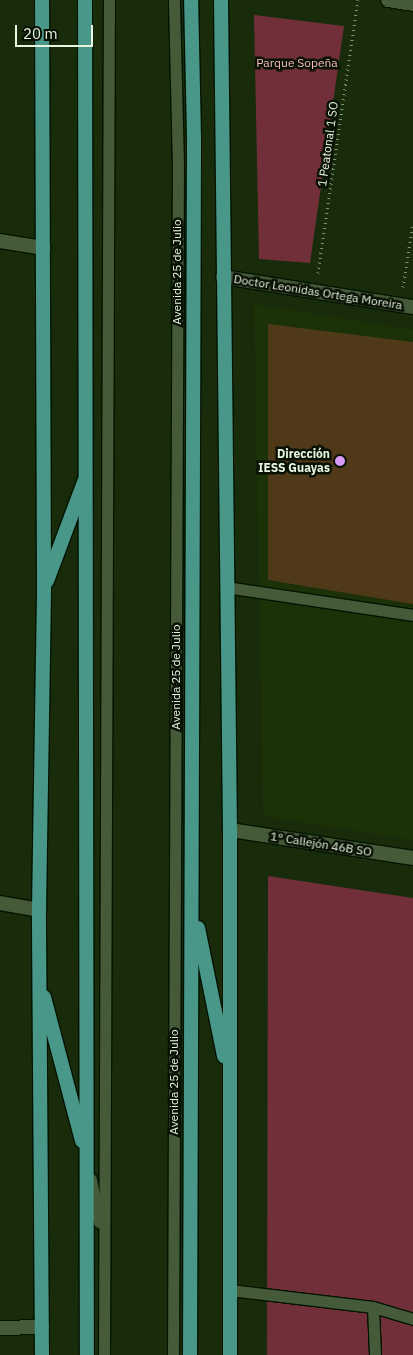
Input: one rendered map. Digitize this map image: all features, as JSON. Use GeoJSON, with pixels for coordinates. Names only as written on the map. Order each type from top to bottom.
{"type":"FeatureCollection","features":[{"type":"Feature","properties":{"kind":"main road"},"geometry":{"type":"LineString","coordinates":[[42,0],[44,592],[39,910],[42,1355]]}},
{"type":"Feature","properties":{"kind":"main road"},"geometry":{"type":"LineString","coordinates":[[85,0],[88,472],[87,1355]]}},
{"type":"Feature","properties":{"kind":"main road","name":"Avenida 25 de Julio"},"geometry":{"type":"LineString","coordinates":[[190,1355],[194,138],[191,0]]}},
{"type":"Feature","properties":{"kind":"main road"},"geometry":{"type":"LineString","coordinates":[[221,0],[230,830],[230,1355]]}},
{"type":"Feature","properties":{"kind":"main road"},"geometry":{"type":"LineString","coordinates":[[44,592],[88,472]]}},
{"type":"Feature","properties":{"kind":"main road"},"geometry":{"type":"LineString","coordinates":[[192,899],[230,1086]]}},
{"type":"Feature","properties":{"kind":"main road"},"geometry":{"type":"LineString","coordinates":[[39,977],[87,1159]]}},
{"type":"Feature","properties":{"kind":"street"},"geometry":{"type":"LineString","coordinates":[[388,0],[413,4]]}},
{"type":"Feature","properties":{"kind":"street"},"geometry":{"type":"LineString","coordinates":[[0,241],[43,248]]}},
{"type":"Feature","properties":{"kind":"street","name":"Doctor Leonidas Ortega Moreira"},"geometry":{"type":"LineString","coordinates":[[223,277],[407,306]]}},
{"type":"Feature","properties":{"kind":"street","name":"1° Callejón 46B SO"},"geometry":{"type":"LineString","coordinates":[[230,830],[413,858]]}},
{"type":"Feature","properties":{"kind":"street"},"geometry":{"type":"LineString","coordinates":[[0,903],[39,910]]}},
{"type":"Feature","properties":{"kind":"street"},"geometry":{"type":"LineString","coordinates":[[0,1328],[42,1327]]}},
{"type":"Feature","properties":{"kind":"lane"},"geometry":{"type":"LineString","coordinates":[[104,1355],[109,0]]}},
{"type":"Feature","properties":{"kind":"lane","name":"Avenida 25 de Julio"},"geometry":{"type":"LineString","coordinates":[[173,1355],[178,175],[174,0]]}},
{"type":"Feature","properties":{"kind":"lane"},"geometry":{"type":"LineString","coordinates":[[226,587],[413,614]]}},
{"type":"Feature","properties":{"kind":"lane"},"geometry":{"type":"LineString","coordinates":[[87,1159],[104,1246]]}},
{"type":"Feature","properties":{"kind":"lane"},"geometry":{"type":"LineString","coordinates":[[230,1290],[373,1307],[413,1319]]}},
{"type":"Feature","properties":{"kind":"lane"},"geometry":{"type":"LineString","coordinates":[[373,1307],[375,1355]]}},
{"type":"Feature","properties":{"kind":"path","name":"1 Peatonal 1 SO"},"geometry":{"type":"LineString","coordinates":[[316,291],[358,0]]}},
{"type":"Feature","properties":{"kind":"path"},"geometry":{"type":"LineString","coordinates":[[407,306],[413,223]]}},
{"type":"Feature","properties":{"kind":"shaded area"},"geometry":{"type":"Polygon","coordinates":[[[254,304],[413,330],[413,840],[263,816],[254,304]]]}},
{"type":"Feature","properties":{"kind":"green space","name":"Parque Sopeña"},"geometry":{"type":"Polygon","coordinates":[[[254,15],[344,26],[310,263],[259,259],[254,15]]]}},
{"type":"Feature","properties":{"kind":"green space"},"geometry":{"type":"Polygon","coordinates":[[[268,876],[413,898],[413,1355],[267,1355],[268,876]]]}},
{"type":"Feature","properties":{"kind":"building","name":"Dirección IESS Guayas"},"geometry":{"type":"Polygon","coordinates":[[[268,324],[413,342],[413,604],[268,580],[268,324]]]}},
{"type":"Feature","properties":{"kind":"place","name":"Dirección IESS Guayas"},"geometry":{"type":"Point","coordinates":[340,461]}}]}
